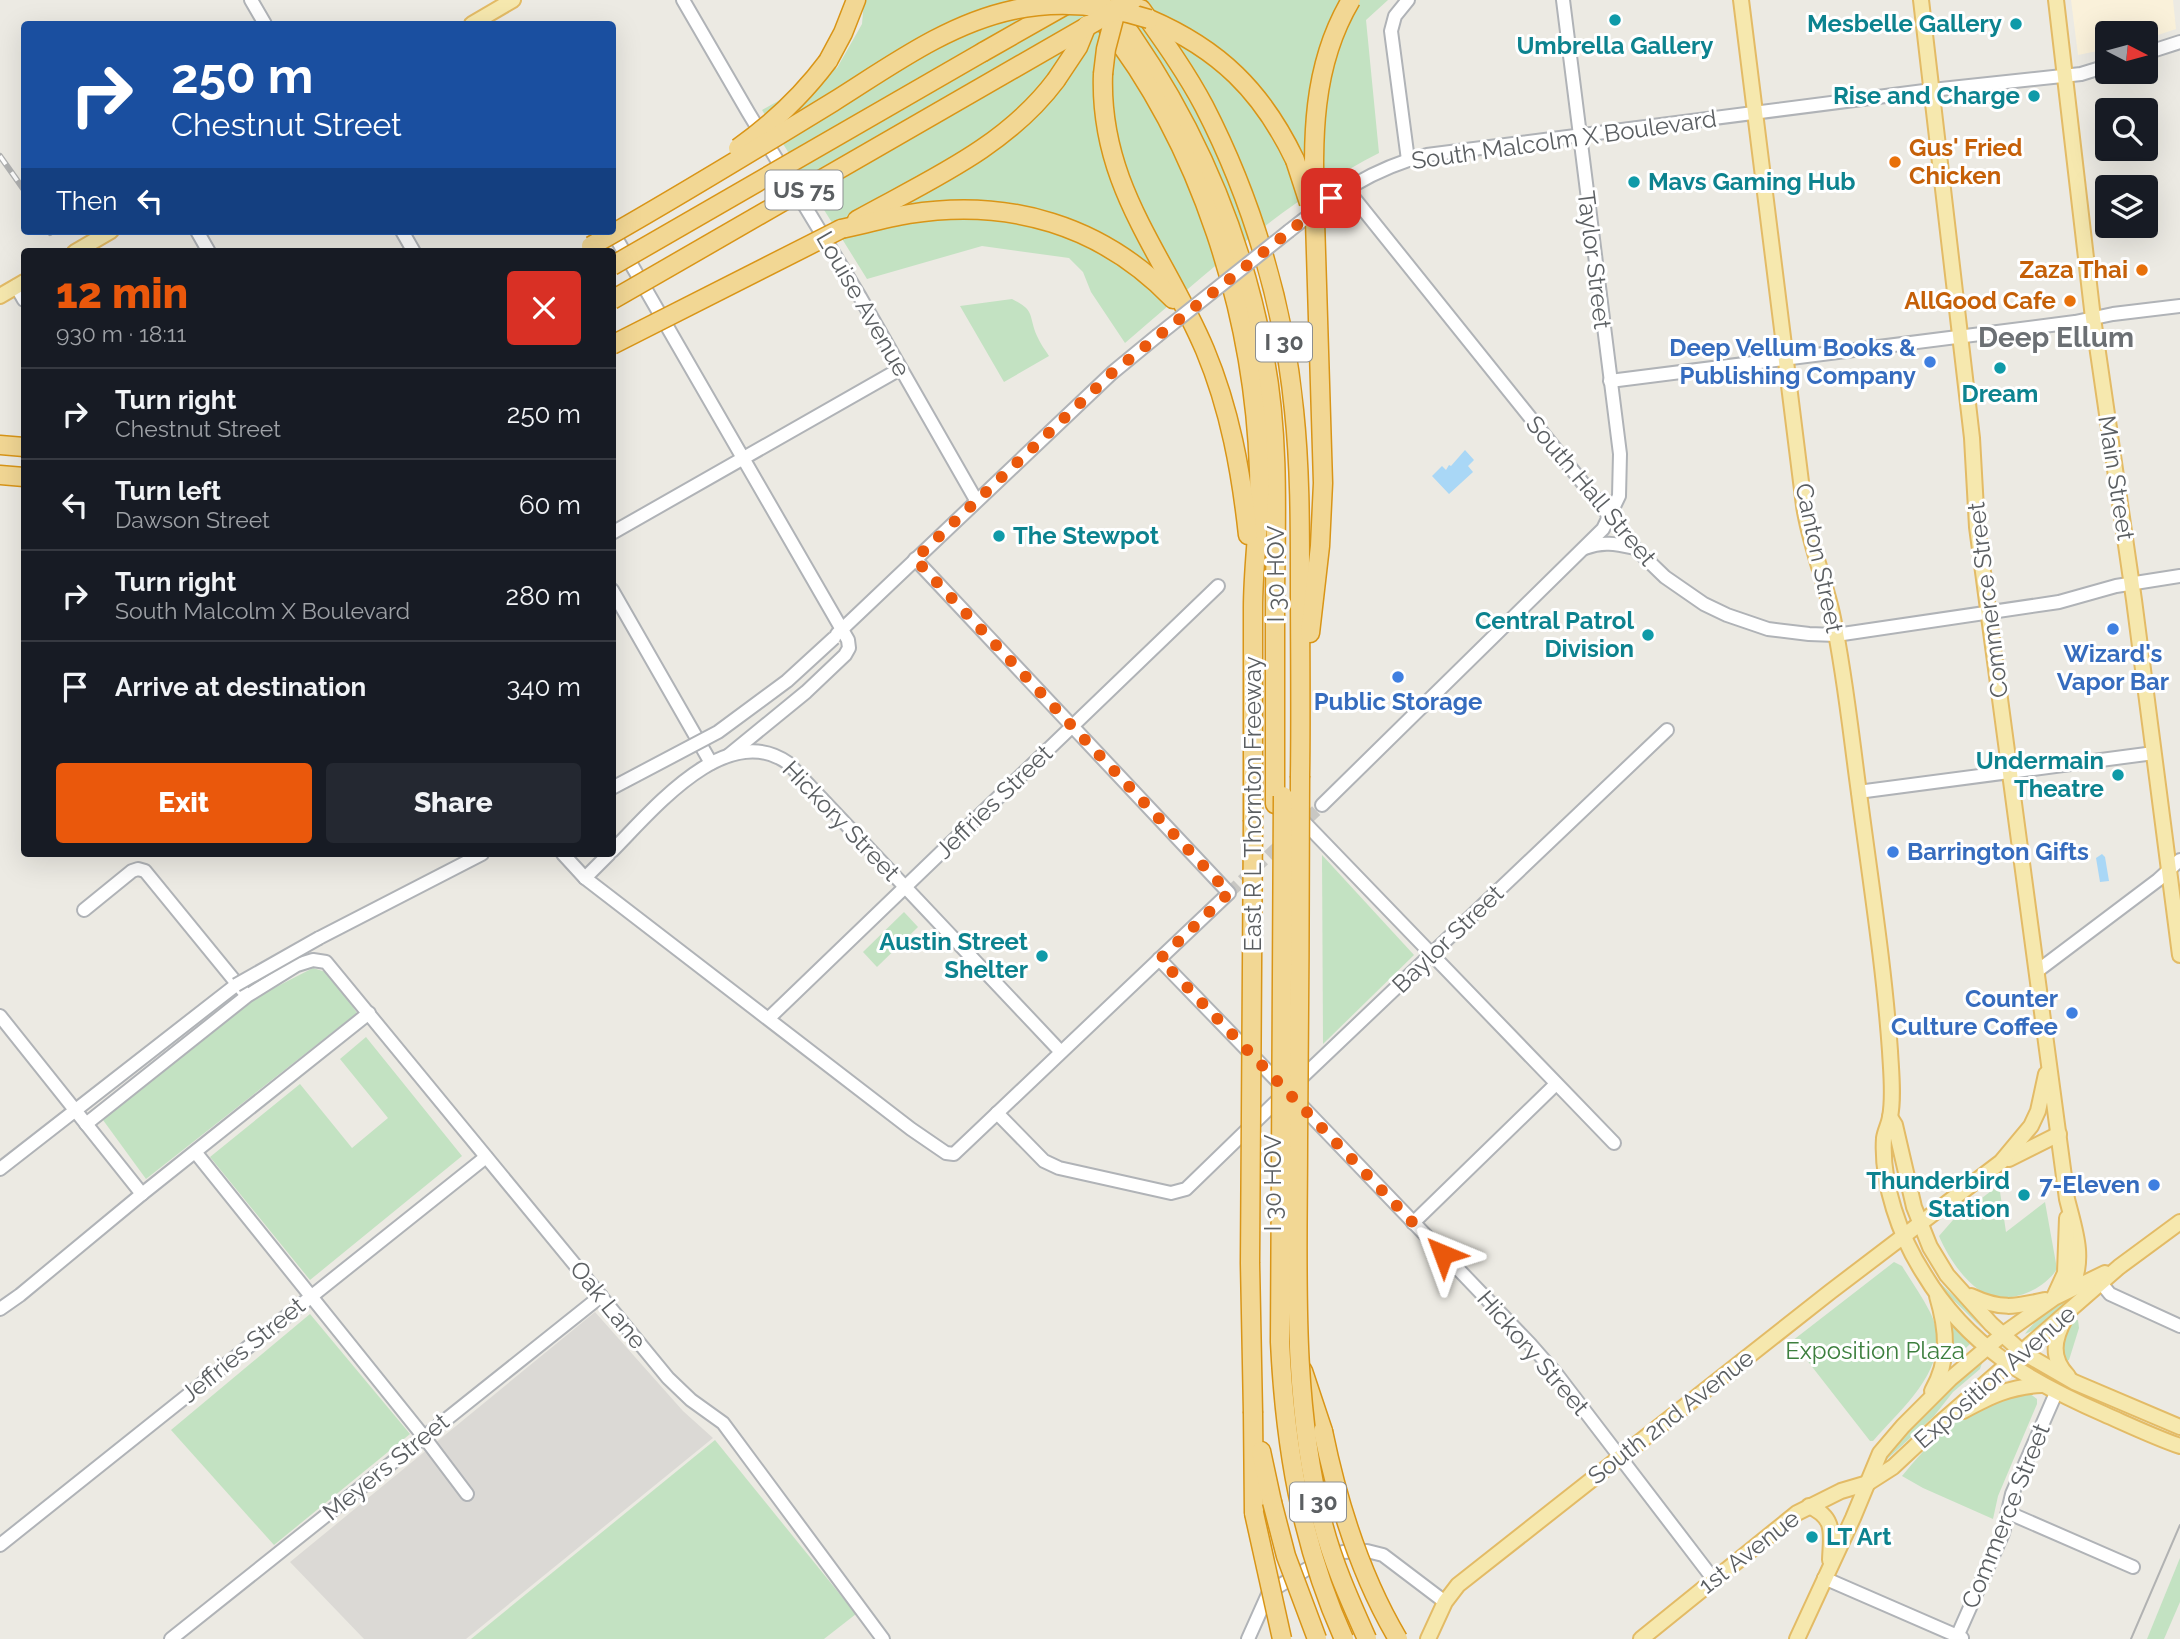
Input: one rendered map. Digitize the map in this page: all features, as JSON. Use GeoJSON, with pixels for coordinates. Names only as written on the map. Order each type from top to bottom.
{"type":"FeatureCollection","features":[{"type":"Feature","properties":{"kind":"highway"},"geometry":{"type":"LineString","coordinates":[[616,229],[775,121],[828,61],[856,0]]}},
{"type":"Feature","properties":{"kind":"highway"},"geometry":{"type":"LineString","coordinates":[[616,264],[1074,0]]}},
{"type":"Feature","properties":{"kind":"highway","name":"East R L Thornton Freeway"},"geometry":{"type":"LineString","coordinates":[[1086,0],[1126,49],[1173,134],[1203,199],[1220,245],[1249,362],[1256,421],[1259,497],[1253,606],[1250,1263],[1253,1413],[1286,1556],[1317,1639]]}},
{"type":"Feature","properties":{"kind":"highway"},"geometry":{"type":"LineString","coordinates":[[616,343],[841,229],[968,159],[1000,138],[1030,112],[1056,80],[1077,47],[1094,0]]}},
{"type":"Feature","properties":{"kind":"highway","name":"I 30 HOV"},"geometry":{"type":"LineString","coordinates":[[1106,0],[1163,83],[1210,174],[1236,244],[1261,337],[1269,387],[1275,452],[1280,1342],[1284,1407],[1294,1484],[1306,1536],[1344,1639]]}},
{"type":"Feature","properties":{"kind":"highway"},"geometry":{"type":"LineString","coordinates":[[1119,0],[1111,23],[1103,74],[1105,127],[1118,175],[1138,222],[1188,314],[1218,383],[1241,472],[1253,606]]}},
{"type":"Feature","properties":{"kind":"highway","name":"I 30 HOV"},"geometry":{"type":"LineString","coordinates":[[1119,0],[1177,90],[1217,170],[1242,237],[1267,331],[1279,406],[1282,461],[1272,1319],[1276,1408],[1285,1480],[1300,1542],[1335,1639]]}},
{"type":"Feature","properties":{"kind":"highway","name":"East R L Thornton Freeway"},"geometry":{"type":"LineString","coordinates":[[1134,0],[1182,69],[1204,106],[1230,161],[1253,223],[1285,345],[1294,409],[1300,546],[1298,1357],[1303,1414],[1322,1523],[1346,1592],[1367,1639]]}},
{"type":"Feature","properties":{"kind":"highway","name":"US 75"},"geometry":{"type":"LineString","coordinates":[[616,298],[1134,0]]}},
{"type":"Feature","properties":{"kind":"highway"},"geometry":{"type":"LineString","coordinates":[[1301,717],[1321,522],[1321,392],[1314,146],[1317,93],[1333,36],[1351,0]]}},
{"type":"Feature","properties":{"kind":"highway"},"geometry":{"type":"LineString","coordinates":[[616,232],[955,30],[1012,10],[1058,5],[1087,5],[1149,19],[1189,38],[1218,58],[1243,80],[1266,108],[1283,135],[1295,160],[1315,220]]}},
{"type":"Feature","properties":{"kind":"highway"},"geometry":{"type":"LineString","coordinates":[[841,229],[910,214],[967,209],[999,211],[1062,224],[1091,236],[1123,256],[1148,275],[1188,314]]}},
{"type":"Feature","properties":{"kind":"highway"},"geometry":{"type":"LineString","coordinates":[[587,248],[607,235]]}},
{"type":"Feature","properties":{"kind":"highway"},"geometry":{"type":"LineString","coordinates":[[588,248],[611,235]]}},
{"type":"Feature","properties":{"kind":"highway"},"geometry":{"type":"LineString","coordinates":[[0,445],[21,447]]}},
{"type":"Feature","properties":{"kind":"highway"},"geometry":{"type":"LineString","coordinates":[[0,475],[21,477]]}},
{"type":"Feature","properties":{"kind":"highway"},"geometry":{"type":"LineString","coordinates":[[1298,1357],[1323,1431],[1332,1474],[1356,1550],[1369,1583],[1398,1639]]}},
{"type":"Feature","properties":{"kind":"highway"},"geometry":{"type":"LineString","coordinates":[[1253,1413],[1254,1513],[1282,1639]]}},
{"type":"Feature","properties":{"kind":"main road"},"geometry":{"type":"LineString","coordinates":[[482,21],[513,0]]}},
{"type":"Feature","properties":{"kind":"main road","name":"Canton Street"},"geometry":{"type":"LineString","coordinates":[[1741,0],[1809,536],[1836,635],[1858,792],[1890,1052],[1890,1117],[1884,1137],[1885,1170],[1905,1237],[1936,1292],[1968,1329],[2008,1364],[2056,1393],[2180,1446]]}},
{"type":"Feature","properties":{"kind":"main road","name":"Commerce Street"},"geometry":{"type":"LineString","coordinates":[[1921,0],[1972,438],[1977,527],[2067,1199],[2077,1238],[2078,1271],[2072,1288]]}},
{"type":"Feature","properties":{"kind":"main road","name":"Main Street"},"geometry":{"type":"LineString","coordinates":[[2056,0],[2093,318],[2132,583],[2180,955]]}},
{"type":"Feature","properties":{"kind":"main road"},"geometry":{"type":"LineString","coordinates":[[82,248],[104,235]]}},
{"type":"Feature","properties":{"kind":"main road"},"geometry":{"type":"LineString","coordinates":[[0,296],[20,284]]}},
{"type":"Feature","properties":{"kind":"main road","name":"South 2nd Avenue"},"geometry":{"type":"LineString","coordinates":[[1428,1639],[1445,1602],[1458,1584],[1830,1292],[2001,1162],[2020,1143],[2038,1111],[2048,1060]]}},
{"type":"Feature","properties":{"kind":"main road","name":"Canton Street"},"geometry":{"type":"LineString","coordinates":[[1890,1117],[1895,1125],[1906,1181],[1920,1225],[1942,1268],[2002,1335],[2022,1352],[2074,1382],[2180,1427]]}},
{"type":"Feature","properties":{"kind":"main road","name":"South 2nd Avenue"},"geometry":{"type":"LineString","coordinates":[[2001,1162],[2059,1134]]}},
{"type":"Feature","properties":{"kind":"main road","name":"Commerce Street"},"geometry":{"type":"LineString","coordinates":[[2054,1298],[2065,1273],[2067,1199]]}},
{"type":"Feature","properties":{"kind":"main road","name":"Exposition Avenue"},"geometry":{"type":"LineString","coordinates":[[1868,1483],[1893,1467],[2067,1313],[2098,1281],[2180,1222]]}},
{"type":"Feature","properties":{"kind":"main road","name":"Exposition Avenue"},"geometry":{"type":"LineString","coordinates":[[1797,1639],[1880,1453],[1925,1404],[2002,1335],[2054,1298],[2072,1288],[2098,1281]]}},
{"type":"Feature","properties":{"kind":"main road"},"geometry":{"type":"LineString","coordinates":[[1925,1404],[1939,1380],[1946,1348],[1945,1329],[1936,1292]]}},
{"type":"Feature","properties":{"kind":"main road"},"geometry":{"type":"LineString","coordinates":[[1964,1293],[2000,1307],[2019,1306],[2054,1298]]}},
{"type":"Feature","properties":{"kind":"main road"},"geometry":{"type":"LineString","coordinates":[[2067,1313],[2056,1336],[2055,1346],[2059,1365],[2074,1382]]}},
{"type":"Feature","properties":{"kind":"main road"},"geometry":{"type":"LineString","coordinates":[[1940,1423],[1997,1392],[2041,1385]]}},
{"type":"Feature","properties":{"kind":"main road","name":"1st Avenue"},"geometry":{"type":"LineString","coordinates":[[1641,1639],[1809,1506],[1841,1491],[1868,1483]]}},
{"type":"Feature","properties":{"kind":"main road"},"geometry":{"type":"LineString","coordinates":[[1809,1506],[1826,1516],[1829,1521],[1831,1534],[1827,1572]]}},
{"type":"Feature","properties":{"kind":"street"},"geometry":{"type":"LineString","coordinates":[[251,0],[263,21]]}},
{"type":"Feature","properties":{"kind":"street","name":"Louise Avenue"},"geometry":{"type":"LineString","coordinates":[[683,0],[860,297],[976,500]]}},
{"type":"Feature","properties":{"kind":"street"},"geometry":{"type":"LineString","coordinates":[[1408,0],[1392,24],[1408,160]]}},
{"type":"Feature","properties":{"kind":"street","name":"Taylor Street"},"geometry":{"type":"LineString","coordinates":[[1563,0],[1620,454],[1619,496],[1610,518]]}},
{"type":"Feature","properties":{"kind":"street"},"geometry":{"type":"LineString","coordinates":[[2158,49],[2180,42]]}},
{"type":"Feature","properties":{"kind":"street","name":"South Malcolm X Boulevard"},"geometry":{"type":"LineString","coordinates":[[616,786],[719,732],[787,681],[1112,373],[1289,231],[1346,188],[1368,175],[1427,155],[1932,90],[2081,74],[2095,70]]}},
{"type":"Feature","properties":{"kind":"street","name":"South Hall Street"},"geometry":{"type":"LineString","coordinates":[[1346,188],[1635,548],[1683,592],[1727,615],[1768,629],[1836,635],[2059,602],[2132,583],[2180,576]]}},
{"type":"Feature","properties":{"kind":"street"},"geometry":{"type":"LineString","coordinates":[[613,235],[743,458],[838,634],[848,640],[849,648],[845,654],[806,692],[729,755]]}},
{"type":"Feature","properties":{"kind":"street"},"geometry":{"type":"LineString","coordinates":[[1610,381],[1961,337],[2180,306]]}},
{"type":"Feature","properties":{"kind":"street"},"geometry":{"type":"LineString","coordinates":[[616,531],[900,369]]}},
{"type":"Feature","properties":{"kind":"street"},"geometry":{"type":"LineString","coordinates":[[1322,805],[1603,529],[1610,518]]}},
{"type":"Feature","properties":{"kind":"street"},"geometry":{"type":"LineString","coordinates":[[1581,550],[1604,543],[1635,548]]}},
{"type":"Feature","properties":{"kind":"street"},"geometry":{"type":"LineString","coordinates":[[566,857],[585,878],[911,1129],[946,1153],[954,1154],[1229,893],[915,559]]}},
{"type":"Feature","properties":{"kind":"street","name":"Jeffries Street"},"geometry":{"type":"LineString","coordinates":[[769,1018],[1218,586]]}},
{"type":"Feature","properties":{"kind":"street"},"geometry":{"type":"LineString","coordinates":[[616,597],[711,763]]}},
{"type":"Feature","properties":{"kind":"street","name":"Baylor Street"},"geometry":{"type":"LineString","coordinates":[[997,1113],[1044,1161],[1059,1168],[1171,1192],[1186,1189],[1667,730]]}},
{"type":"Feature","properties":{"kind":"street","name":"Hickory Street"},"geometry":{"type":"LineString","coordinates":[[616,847],[678,786],[711,763],[729,755],[762,752],[779,757],[788,763],[1060,1051]]}},
{"type":"Feature","properties":{"kind":"street"},"geometry":{"type":"LineString","coordinates":[[1858,792],[2154,753]]}},
{"type":"Feature","properties":{"kind":"street"},"geometry":{"type":"LineString","coordinates":[[1304,822],[1614,1143]]}},
{"type":"Feature","properties":{"kind":"street"},"geometry":{"type":"LineString","coordinates":[[0,1169],[236,985],[302,947],[476,857]]}},
{"type":"Feature","properties":{"kind":"street","name":"Hickory Street"},"geometry":{"type":"LineString","coordinates":[[585,878],[606,857]]}},
{"type":"Feature","properties":{"kind":"street"},"geometry":{"type":"LineString","coordinates":[[2036,972],[2180,860]]}},
{"type":"Feature","properties":{"kind":"street"},"geometry":{"type":"LineString","coordinates":[[84,910],[122,878],[138,869],[145,872],[156,882],[247,996],[86,1124]]}},
{"type":"Feature","properties":{"kind":"street","name":"Hickory Street"},"geometry":{"type":"LineString","coordinates":[[1160,959],[1530,1344],[1558,1376],[1714,1580]]}},
{"type":"Feature","properties":{"kind":"street","name":"Oak Lane"},"geometry":{"type":"LineString","coordinates":[[247,996],[298,965],[313,960],[326,962],[332,968],[668,1378],[691,1400],[723,1423],[883,1639]]}},
{"type":"Feature","properties":{"kind":"street"},"geometry":{"type":"LineString","coordinates":[[0,1309],[369,1013]]}},
{"type":"Feature","properties":{"kind":"street"},"geometry":{"type":"LineString","coordinates":[[0,1016],[142,1194]]}},
{"type":"Feature","properties":{"kind":"street"},"geometry":{"type":"LineString","coordinates":[[1413,1223],[1556,1084]]}},
{"type":"Feature","properties":{"kind":"street"},"geometry":{"type":"LineString","coordinates":[[196,1153],[312,1295],[467,1494]]}},
{"type":"Feature","properties":{"kind":"street","name":"Jeffries Street"},"geometry":{"type":"LineString","coordinates":[[0,1545],[486,1157]]}},
{"type":"Feature","properties":{"kind":"street"},"geometry":{"type":"LineString","coordinates":[[2098,1281],[2110,1294],[2180,1326]]}},
{"type":"Feature","properties":{"kind":"street","name":"Meyers Street"},"geometry":{"type":"LineString","coordinates":[[171,1639],[601,1296]]}},
{"type":"Feature","properties":{"kind":"street","name":"Commerce Street"},"geometry":{"type":"LineString","coordinates":[[1959,1638],[2003,1533],[2016,1483],[2056,1393]]}},
{"type":"Feature","properties":{"kind":"street"},"geometry":{"type":"LineString","coordinates":[[2009,1513],[2133,1567]]}},
{"type":"Feature","properties":{"kind":"street"},"geometry":{"type":"LineString","coordinates":[[1248,1639],[1269,1592],[1317,1563],[1343,1552],[1367,1551],[1383,1555],[1445,1602]]}},
{"type":"Feature","properties":{"kind":"street"},"geometry":{"type":"LineString","coordinates":[[1827,1572],[1959,1638]]}},
{"type":"Feature","properties":{"kind":"shaded area"},"geometry":{"type":"Polygon","coordinates":[[[2071,0],[2173,0],[2176,29],[2158,35],[2158,21],[2095,21],[2095,51],[2078,55],[2071,0]]]}},
{"type":"Feature","properties":{"kind":"shaded area"},"geometry":{"type":"Polygon","coordinates":[[[595,1312],[683,1411],[713,1438],[466,1639],[364,1639],[290,1562],[595,1312]]]}},
{"type":"Feature","properties":{"kind":"green space"},"geometry":{"type":"Polygon","coordinates":[[[864,0],[1388,0],[1366,20],[1379,153],[1344,172],[1278,216],[1125,343],[1091,292],[1083,272],[1069,258],[982,246],[867,279],[762,110],[837,68],[862,24],[864,0]]]}},
{"type":"Feature","properties":{"kind":"green space"},"geometry":{"type":"Polygon","coordinates":[[[1012,299],[1028,310],[1037,336],[1049,356],[1004,382],[960,306],[1012,299]]]}},
{"type":"Feature","properties":{"kind":"green space"},"geometry":{"type":"Polygon","coordinates":[[[1322,855],[1414,955],[1323,1044],[1322,855]]]}},
{"type":"Feature","properties":{"kind":"green space"},"geometry":{"type":"Polygon","coordinates":[[[904,912],[918,927],[877,967],[863,952],[904,912]]]}},
{"type":"Feature","properties":{"kind":"green space"},"geometry":{"type":"Polygon","coordinates":[[[313,968],[329,973],[357,1013],[146,1179],[103,1120],[237,1007],[313,968]]]}},
{"type":"Feature","properties":{"kind":"green space"},"geometry":{"type":"Polygon","coordinates":[[[366,1037],[462,1156],[310,1280],[210,1157],[300,1084],[352,1148],[388,1118],[340,1059],[366,1037]]]}},
{"type":"Feature","properties":{"kind":"green space"},"geometry":{"type":"Polygon","coordinates":[[[1999,1185],[2006,1232],[2045,1202],[2057,1269],[2042,1285],[2032,1291],[2010,1297],[1989,1295],[1973,1285],[1956,1266],[1939,1236],[1953,1220],[1999,1185]]]}},
{"type":"Feature","properties":{"kind":"green space","name":"Exposition Plaza"},"geometry":{"type":"Polygon","coordinates":[[[1918,1250],[1940,1283],[1983,1329],[1939,1286],[1918,1250]]]}},
{"type":"Feature","properties":{"kind":"green space","name":"Exposition Plaza"},"geometry":{"type":"Polygon","coordinates":[[[1894,1262],[1902,1266],[1930,1312],[1936,1331],[1936,1349],[1932,1366],[1912,1398],[1873,1441],[1870,1441],[1792,1341],[1894,1262]]]}},
{"type":"Feature","properties":{"kind":"green space","name":"Exposition Plaza"},"geometry":{"type":"Polygon","coordinates":[[[2085,1287],[2036,1329],[2025,1334],[2044,1315],[2085,1287]]]}},
{"type":"Feature","properties":{"kind":"green space"},"geometry":{"type":"Polygon","coordinates":[[[310,1314],[410,1434],[274,1545],[171,1430],[310,1314]]]}},
{"type":"Feature","properties":{"kind":"green space","name":"Exposition Plaza"},"geometry":{"type":"Polygon","coordinates":[[[1949,1320],[1970,1344],[1948,1365],[1949,1320]]]}},
{"type":"Feature","properties":{"kind":"green space"},"geometry":{"type":"Polygon","coordinates":[[[2078,1320],[2079,1328],[2069,1360],[2064,1362],[2059,1352],[2068,1325],[2078,1320]]]}},
{"type":"Feature","properties":{"kind":"green space","name":"Exposition Plaza"},"geometry":{"type":"Polygon","coordinates":[[[1982,1363],[1980,1369],[1953,1392],[1934,1416],[1883,1463],[1889,1452],[1925,1412],[1977,1364],[1982,1363]]]}},
{"type":"Feature","properties":{"kind":"green space","name":"Exposition Plaza"},"geometry":{"type":"Polygon","coordinates":[[[2029,1393],[2037,1399],[2037,1404],[1998,1496],[1993,1519],[1902,1476],[1933,1441],[1969,1412],[1996,1398],[2029,1393]]]}},
{"type":"Feature","properties":{"kind":"green space"},"geometry":{"type":"Polygon","coordinates":[[[715,1440],[856,1614],[824,1639],[471,1639],[715,1440]]]}},
{"type":"Feature","properties":{"kind":"green space"},"geometry":{"type":"Polygon","coordinates":[[[2180,1558],[2180,1602],[2164,1639],[2147,1639],[2180,1558]]]}},
{"type":"Feature","properties":{"kind":"water"},"geometry":{"type":"Polygon","coordinates":[[[1465,450],[1474,460],[1468,466],[1473,472],[1449,494],[1432,476],[1442,466],[1446,470],[1465,450]]]}},
{"type":"Feature","properties":{"kind":"water"},"geometry":{"type":"Polygon","coordinates":[[[2102,854],[2105,857],[2109,881],[2100,882],[2096,858],[2102,854]]]}},
{"type":"Feature","properties":{"kind":"tunnel"},"geometry":{"type":"LineString","coordinates":[[1229,893],[1322,805]]}},
{"type":"Feature","properties":{"kind":"tram line"},"geometry":{"type":"LineString","coordinates":[[2131,1639],[2180,1525]]}},
{"type":"Feature","properties":{"kind":"railway"},"geometry":{"type":"LineString","coordinates":[[0,156],[21,186]]}},
{"type":"Feature","properties":{"kind":"place","name":"Umbrella Gallery"},"geometry":{"type":"Point","coordinates":[1615,20]}},
{"type":"Feature","properties":{"kind":"place","name":"Mesbelle Gallery"},"geometry":{"type":"Point","coordinates":[2016,24]}},
{"type":"Feature","properties":{"kind":"place","name":"Rise and Charge"},"geometry":{"type":"Point","coordinates":[2034,96]}},
{"type":"Feature","properties":{"kind":"place","name":"Gus' Fried Chicken"},"geometry":{"type":"Point","coordinates":[1895,162]}},
{"type":"Feature","properties":{"kind":"place","name":"Mavs Gaming Hub"},"geometry":{"type":"Point","coordinates":[1634,182]}},
{"type":"Feature","properties":{"kind":"place","name":"Zaza Thai"},"geometry":{"type":"Point","coordinates":[2142,270]}},
{"type":"Feature","properties":{"kind":"place","name":"AllGood Cafe"},"geometry":{"type":"Point","coordinates":[2070,301]}},
{"type":"Feature","properties":{"kind":"place","name":"Deep Vellum Books & Publishing Company"},"geometry":{"type":"Point","coordinates":[1930,362]}},
{"type":"Feature","properties":{"kind":"place","name":"Dream"},"geometry":{"type":"Point","coordinates":[2000,368]}},
{"type":"Feature","properties":{"kind":"place","name":"The Stewpot"},"geometry":{"type":"Point","coordinates":[999,536]}},
{"type":"Feature","properties":{"kind":"place","name":"Wizard's Vapor Bar"},"geometry":{"type":"Point","coordinates":[2113,629]}},
{"type":"Feature","properties":{"kind":"place","name":"Central Patrol Division"},"geometry":{"type":"Point","coordinates":[1648,635]}},
{"type":"Feature","properties":{"kind":"place","name":"Public Storage"},"geometry":{"type":"Point","coordinates":[1398,677]}},
{"type":"Feature","properties":{"kind":"place","name":"Undermain Theatre"},"geometry":{"type":"Point","coordinates":[2118,775]}},
{"type":"Feature","properties":{"kind":"place","name":"Barrington Gifts"},"geometry":{"type":"Point","coordinates":[1893,852]}},
{"type":"Feature","properties":{"kind":"place","name":"Austin Street Shelter"},"geometry":{"type":"Point","coordinates":[1042,956]}},
{"type":"Feature","properties":{"kind":"place","name":"Counter Culture Coffee"},"geometry":{"type":"Point","coordinates":[2072,1013]}},
{"type":"Feature","properties":{"kind":"place","name":"7-Eleven"},"geometry":{"type":"Point","coordinates":[2154,1185]}},
{"type":"Feature","properties":{"kind":"place","name":"Thunderbird Station"},"geometry":{"type":"Point","coordinates":[2024,1195]}},
{"type":"Feature","properties":{"kind":"place","name":"LT Art"},"geometry":{"type":"Point","coordinates":[1812,1537]}},
{"type":"Feature","properties":{"kind":"district","name":"Deep Ellum"},"geometry":{"type":"Point","coordinates":[2056,337]}},
{"type":"Feature","properties":{"kind":"route"},"geometry":{"type":"LineString","coordinates":[[1331,198],[1112,373],[915,559],[1229,893],[1160,959],[1443,1254]]}}]}
